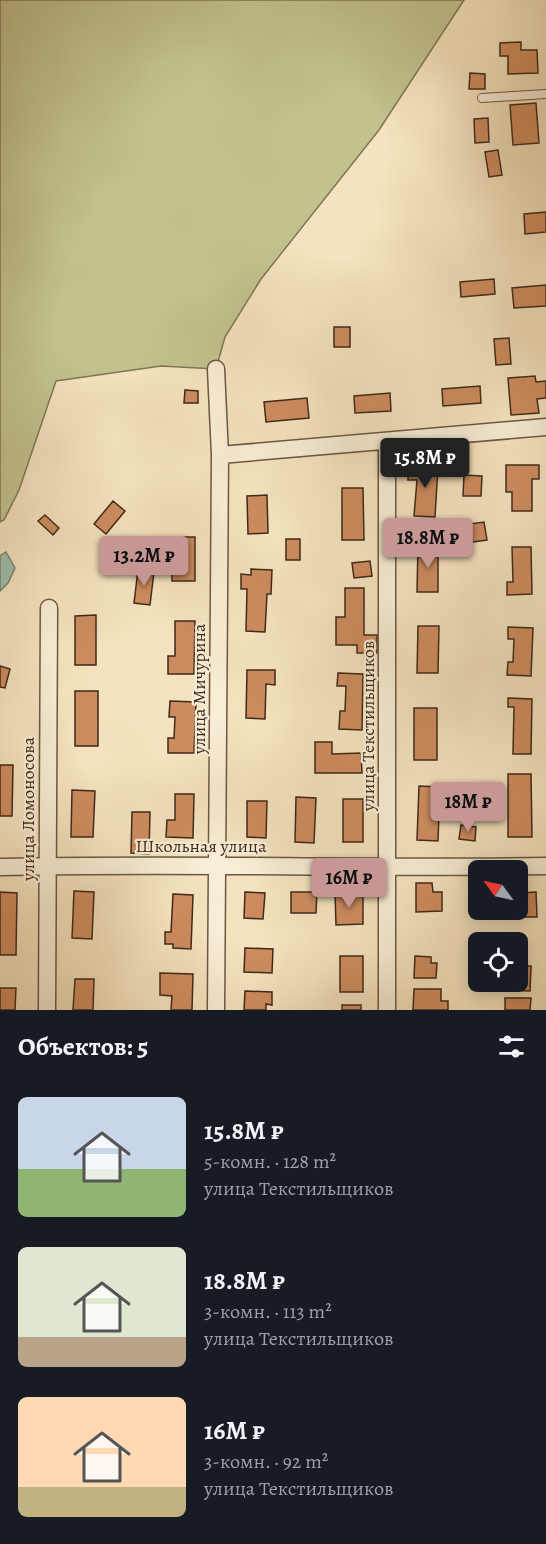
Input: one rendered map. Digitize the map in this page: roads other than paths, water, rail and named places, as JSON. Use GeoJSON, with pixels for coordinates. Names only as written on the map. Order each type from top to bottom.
{"type":"FeatureCollection","features":[{"type":"Feature","properties":{"kind":"street","name":"улица Мичурина"},"geometry":{"type":"LineString","coordinates":[[216,369],[220,455],[216,1010]]}},
{"type":"Feature","properties":{"kind":"street"},"geometry":{"type":"LineString","coordinates":[[220,455],[546,427]]}},
{"type":"Feature","properties":{"kind":"street","name":"улица Текстильщиков"},"geometry":{"type":"LineString","coordinates":[[387,442],[387,1010]]}},
{"type":"Feature","properties":{"kind":"street","name":"улица Ломоносова"},"geometry":{"type":"LineString","coordinates":[[47,1010],[49,608]]}},
{"type":"Feature","properties":{"kind":"street","name":"Школьная улица"},"geometry":{"type":"LineString","coordinates":[[0,867],[218,864],[387,868],[546,866]]}},
{"type":"Feature","properties":{"kind":"lane"},"geometry":{"type":"LineString","coordinates":[[482,98],[546,94]]}}]}
